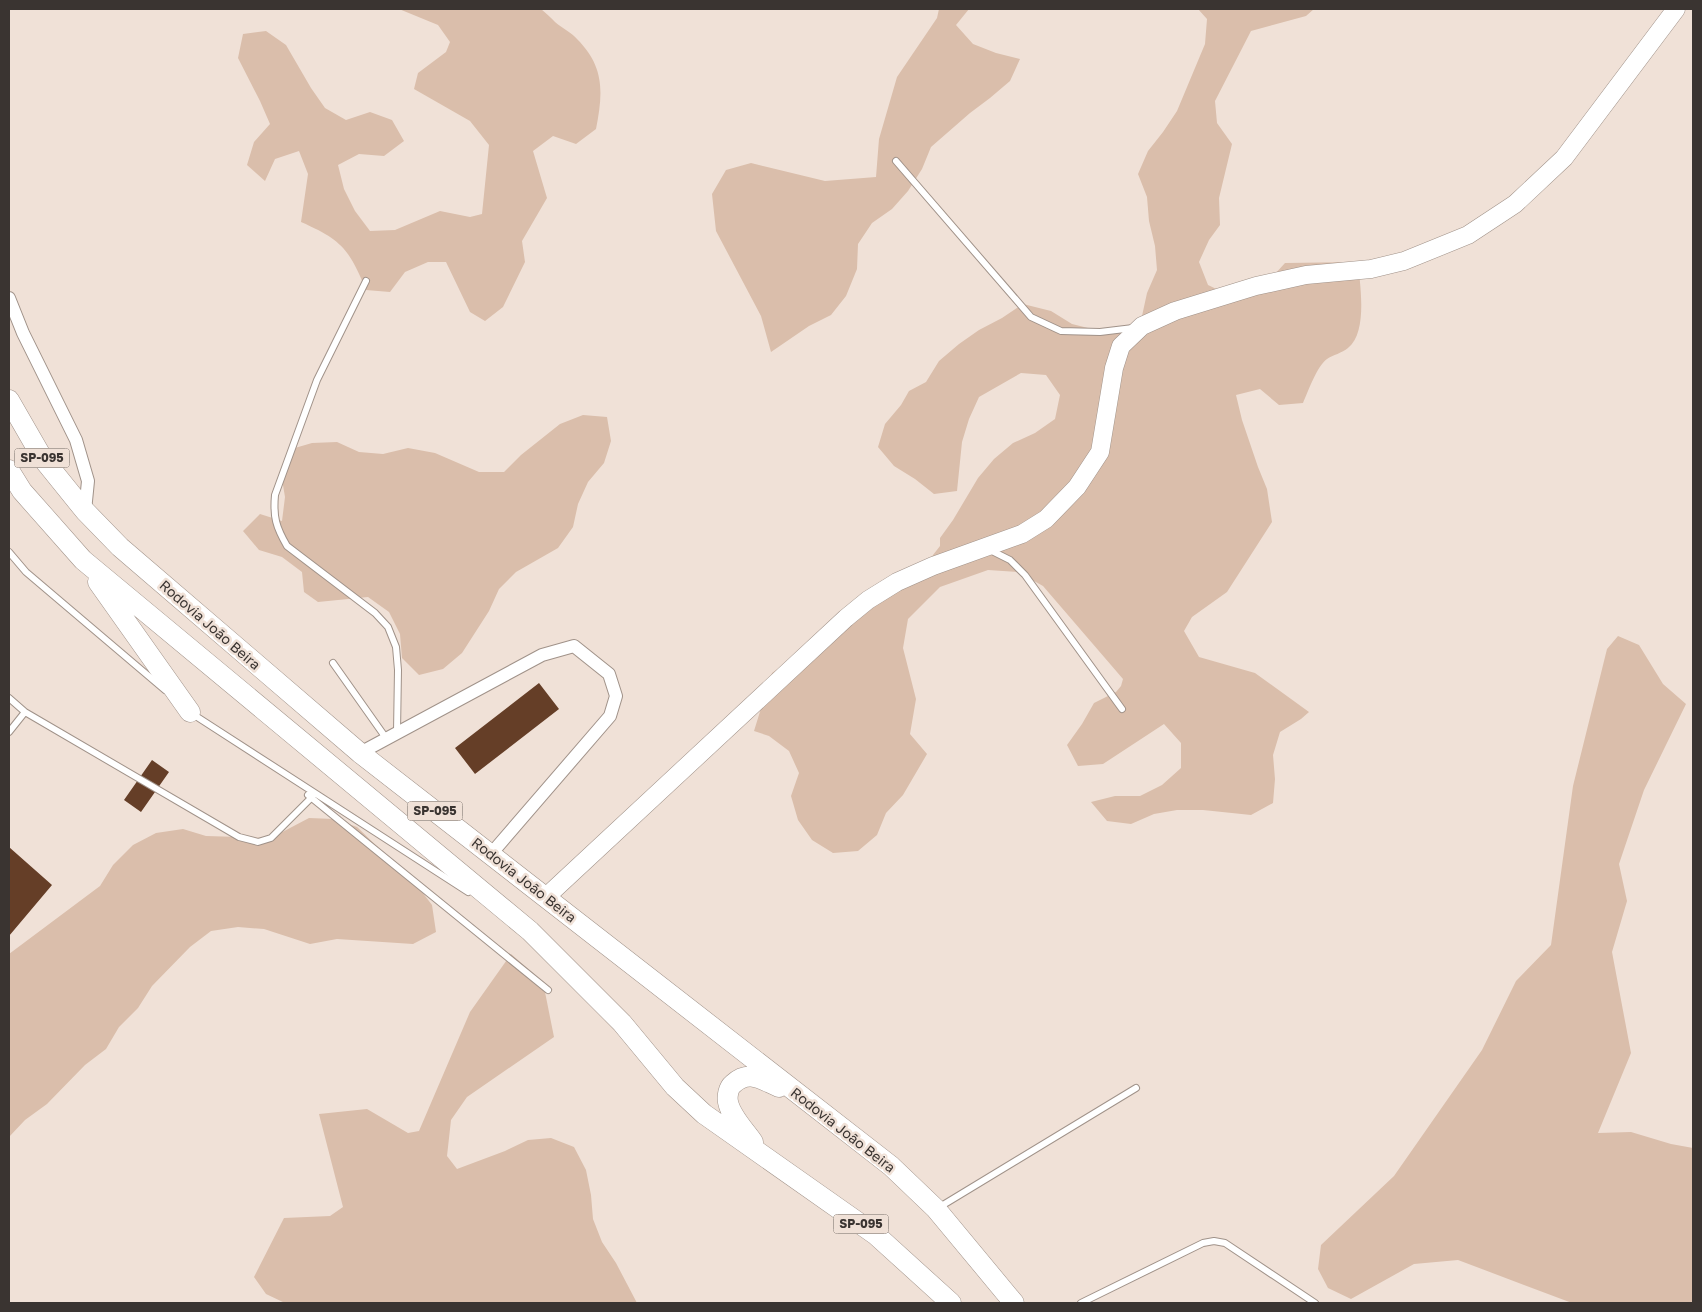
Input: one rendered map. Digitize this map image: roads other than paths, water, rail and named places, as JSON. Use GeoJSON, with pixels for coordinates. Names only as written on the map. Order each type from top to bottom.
{"type":"FeatureCollection","features":[{"type":"Feature","properties":{"kind":"main road","name":"Rodovia João Beira"},"geometry":{"type":"LineString","coordinates":[[9,400],[43,459],[85,511],[120,547],[360,753],[891,1166],[936,1209],[1014,1303]]}},
{"type":"Feature","properties":{"kind":"main road","name":"SP-095"},"geometry":{"type":"LineString","coordinates":[[9,470],[22,492],[82,560],[530,931],[622,1022],[675,1087],[704,1114],[876,1235],[952,1303]]}},
{"type":"Feature","properties":{"kind":"main road"},"geometry":{"type":"LineString","coordinates":[[82,560],[190,712]]}},
{"type":"Feature","properties":{"kind":"main road"},"geometry":{"type":"LineString","coordinates":[[763,1155],[734,1116],[727,1101],[729,1087],[739,1078],[751,1076],[799,1096]]}},
{"type":"Feature","properties":{"kind":"street"},"geometry":{"type":"LineString","coordinates":[[546,896],[838,624],[868,600],[897,582],[924,570],[1022,534],[1046,519],[1077,487],[1100,452],[1114,368],[1121,346],[1142,326],[1174,311],[1256,286],[1306,275],[1371,269],[1404,261],[1468,235],[1515,204],[1564,158],[1676,9]]}},
{"type":"Feature","properties":{"kind":"street"},"geometry":{"type":"LineString","coordinates":[[9,298],[23,333],[76,440],[88,482],[85,511]]}},
{"type":"Feature","properties":{"kind":"street"},"geometry":{"type":"LineString","coordinates":[[360,753],[542,655],[574,646],[609,674],[616,696],[610,716],[491,854]]}},
{"type":"Feature","properties":{"kind":"lane"},"geometry":{"type":"LineString","coordinates":[[896,161],[1031,317],[1061,330],[1100,332],[1142,326]]}},
{"type":"Feature","properties":{"kind":"lane"},"geometry":{"type":"LineString","coordinates":[[366,280],[317,380],[275,495],[274,511],[278,531],[287,546],[375,613],[388,627],[396,647],[398,670],[392,735]]}},
{"type":"Feature","properties":{"kind":"lane"},"geometry":{"type":"LineString","coordinates":[[985,547],[1010,560],[1025,575],[1122,709]]}},
{"type":"Feature","properties":{"kind":"lane"},"geometry":{"type":"LineString","coordinates":[[9,552],[26,572],[190,712],[280,772],[472,894]]}},
{"type":"Feature","properties":{"kind":"lane"},"geometry":{"type":"LineString","coordinates":[[334,663],[392,735]]}},
{"type":"Feature","properties":{"kind":"lane"},"geometry":{"type":"LineString","coordinates":[[9,698],[24,712],[239,837],[258,842],[271,838],[312,797]]}},
{"type":"Feature","properties":{"kind":"lane"},"geometry":{"type":"LineString","coordinates":[[9,732],[24,712]]}},
{"type":"Feature","properties":{"kind":"lane"},"geometry":{"type":"LineString","coordinates":[[280,772],[548,990]]}},
{"type":"Feature","properties":{"kind":"lane"},"geometry":{"type":"LineString","coordinates":[[480,899],[530,931]]}},
{"type":"Feature","properties":{"kind":"lane"},"geometry":{"type":"LineString","coordinates":[[936,1209],[1136,1088]]}},
{"type":"Feature","properties":{"kind":"lane"},"geometry":{"type":"LineString","coordinates":[[1081,1303],[1203,1243],[1214,1241],[1224,1244],[1315,1303]]}}]}
